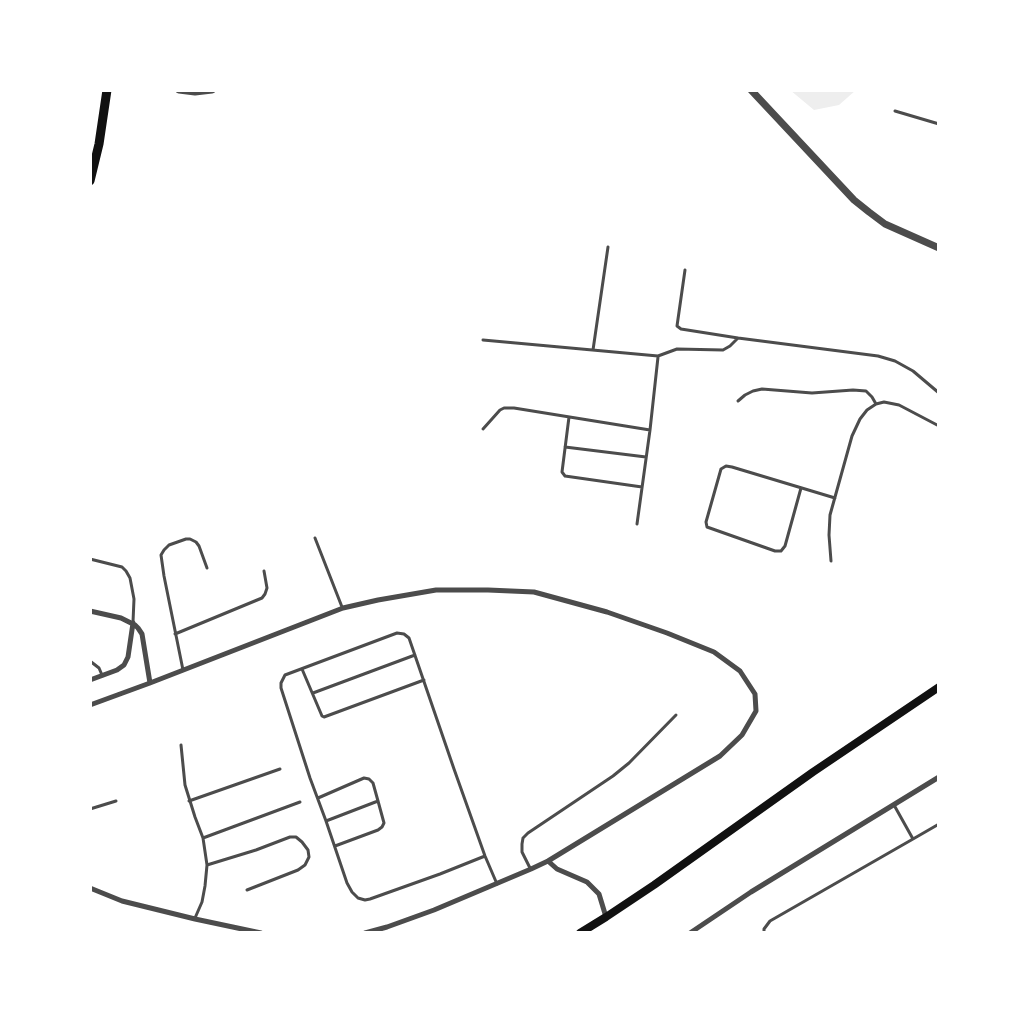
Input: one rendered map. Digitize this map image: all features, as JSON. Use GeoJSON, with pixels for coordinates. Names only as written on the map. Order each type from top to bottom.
{"type":"FeatureCollection","features":[{"type":"Feature","properties":{"kind":"highway"},"geometry":{"type":"LineString","coordinates":[[90,181],[99,144],[107,90]]}},
{"type":"Feature","properties":{"kind":"main road"},"geometry":{"type":"LineString","coordinates":[[580,933],[939,687]]}},
{"type":"Feature","properties":{"kind":"street"},"geometry":{"type":"LineString","coordinates":[[179,90],[195,92],[212,90]]}},
{"type":"Feature","properties":{"kind":"street"},"geometry":{"type":"LineString","coordinates":[[751,90],[854,200],[885,224],[939,248]]}},
{"type":"Feature","properties":{"kind":"street"},"geometry":{"type":"LineString","coordinates":[[90,705],[343,608],[436,590],[534,592],[607,612],[667,633],[714,652],[740,671],[755,694],[756,711],[742,735],[720,756],[548,861],[434,910],[365,933]]}},
{"type":"Feature","properties":{"kind":"street"},"geometry":{"type":"LineString","coordinates":[[90,611],[121,618],[138,628],[142,634],[150,683]]}},
{"type":"Feature","properties":{"kind":"street"},"geometry":{"type":"LineString","coordinates":[[90,680],[124,665],[128,657],[133,623]]}},
{"type":"Feature","properties":{"kind":"street"},"geometry":{"type":"LineString","coordinates":[[694,932],[751,892],[939,777]]}},
{"type":"Feature","properties":{"kind":"street"},"geometry":{"type":"LineString","coordinates":[[548,861],[557,869],[586,882],[598,894],[606,917]]}},
{"type":"Feature","properties":{"kind":"street"},"geometry":{"type":"LineString","coordinates":[[90,888],[122,902],[261,933]]}},
{"type":"Feature","properties":{"kind":"lane"},"geometry":{"type":"LineString","coordinates":[[896,111],[939,124]]}},
{"type":"Feature","properties":{"kind":"lane"},"geometry":{"type":"LineString","coordinates":[[593,351],[608,247]]}},
{"type":"Feature","properties":{"kind":"lane"},"geometry":{"type":"LineString","coordinates":[[685,270],[677,326],[681,329],[878,356],[913,371],[939,393]]}},
{"type":"Feature","properties":{"kind":"lane"},"geometry":{"type":"LineString","coordinates":[[483,340],[658,356],[677,350],[723,350],[738,338]]}},
{"type":"Feature","properties":{"kind":"lane"},"geometry":{"type":"LineString","coordinates":[[637,524],[658,356]]}},
{"type":"Feature","properties":{"kind":"lane"},"geometry":{"type":"LineString","coordinates":[[738,401],[753,391],[762,389],[812,393],[853,390],[866,391],[876,404]]}},
{"type":"Feature","properties":{"kind":"lane"},"geometry":{"type":"LineString","coordinates":[[831,561],[829,535],[835,498],[852,436],[867,410],[884,402],[899,405],[939,426]]}},
{"type":"Feature","properties":{"kind":"lane"},"geometry":{"type":"LineString","coordinates":[[483,429],[500,410],[514,408],[650,430]]}},
{"type":"Feature","properties":{"kind":"lane"},"geometry":{"type":"LineString","coordinates":[[569,417],[562,472],[565,476],[642,487]]}},
{"type":"Feature","properties":{"kind":"lane"},"geometry":{"type":"LineString","coordinates":[[566,447],[646,457]]}},
{"type":"Feature","properties":{"kind":"lane"},"geometry":{"type":"LineString","coordinates":[[801,488],[785,546],[781,551],[775,551],[708,527],[706,522],[721,469],[726,466],[732,466],[835,498]]}},
{"type":"Feature","properties":{"kind":"lane"},"geometry":{"type":"LineString","coordinates":[[315,538],[343,608]]}},
{"type":"Feature","properties":{"kind":"lane"},"geometry":{"type":"LineString","coordinates":[[183,670],[161,555],[169,545],[190,539],[199,546],[207,568]]}},
{"type":"Feature","properties":{"kind":"lane"},"geometry":{"type":"LineString","coordinates":[[90,559],[122,567],[126,572],[130,578],[134,599],[133,623]]}},
{"type":"Feature","properties":{"kind":"lane"},"geometry":{"type":"LineString","coordinates":[[175,634],[262,598],[267,588],[264,571]]}},
{"type":"Feature","properties":{"kind":"lane"},"geometry":{"type":"LineString","coordinates":[[485,856],[365,900],[358,898],[347,883],[310,778],[281,688],[280,683],[285,675],[397,633],[409,638],[485,856],[497,884]]}},
{"type":"Feature","properties":{"kind":"lane"},"geometry":{"type":"LineString","coordinates":[[312,693],[415,655]]}},
{"type":"Feature","properties":{"kind":"lane"},"geometry":{"type":"LineString","coordinates":[[90,661],[99,668],[103,676]]}},
{"type":"Feature","properties":{"kind":"lane"},"geometry":{"type":"LineString","coordinates":[[302,669],[322,716],[327,717],[424,680]]}},
{"type":"Feature","properties":{"kind":"lane"},"geometry":{"type":"LineString","coordinates":[[531,869],[522,852],[522,844],[528,833],[613,776],[676,715]]}},
{"type":"Feature","properties":{"kind":"lane"},"geometry":{"type":"LineString","coordinates":[[181,745],[185,785],[203,838],[207,865],[202,902],[195,919]]}},
{"type":"Feature","properties":{"kind":"lane"},"geometry":{"type":"LineString","coordinates":[[189,801],[279,768]]}},
{"type":"Feature","properties":{"kind":"lane"},"geometry":{"type":"LineString","coordinates":[[318,798],[364,778],[373,783],[384,823],[378,830],[335,846]]}},
{"type":"Feature","properties":{"kind":"lane"},"geometry":{"type":"LineString","coordinates":[[90,809],[116,801]]}},
{"type":"Feature","properties":{"kind":"lane"},"geometry":{"type":"LineString","coordinates":[[326,821],[378,801]]}},
{"type":"Feature","properties":{"kind":"lane"},"geometry":{"type":"LineString","coordinates":[[203,838],[300,802]]}},
{"type":"Feature","properties":{"kind":"lane"},"geometry":{"type":"LineString","coordinates":[[894,805],[913,839]]}},
{"type":"Feature","properties":{"kind":"lane"},"geometry":{"type":"LineString","coordinates":[[764,933],[770,921],[939,824]]}},
{"type":"Feature","properties":{"kind":"lane"},"geometry":{"type":"LineString","coordinates":[[207,865],[290,837],[296,837],[302,842],[308,850],[309,857],[305,865],[298,870],[247,890]]}},
{"type":"Feature","properties":{"kind":"shaded area"},"geometry":{"type":"Polygon","coordinates":[[[790,90],[856,90],[839,105],[814,110],[790,90]]]}}]}
